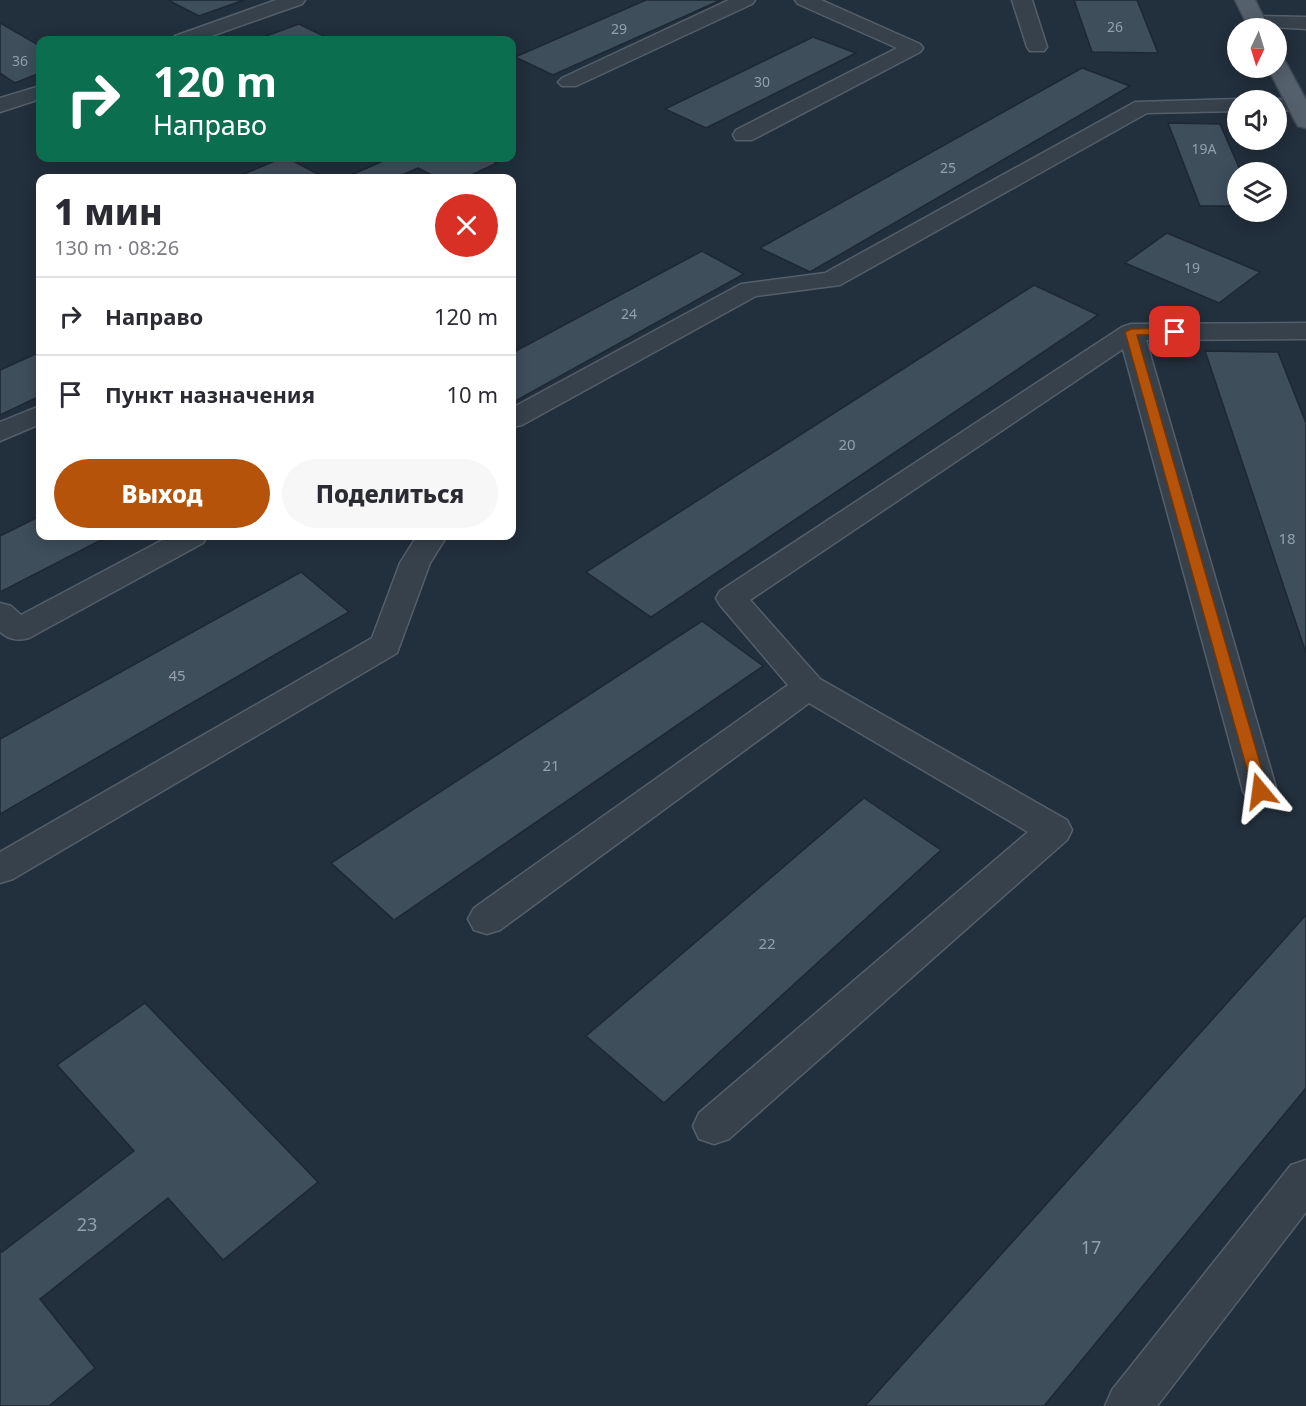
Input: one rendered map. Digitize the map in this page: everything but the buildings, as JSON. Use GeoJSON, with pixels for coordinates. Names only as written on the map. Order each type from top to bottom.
{"type":"FeatureCollection","features":[{"type":"Feature","properties":{"kind":"main road"},"geometry":{"type":"LineString","coordinates":[[1245,0],[1254,18]]}},
{"type":"Feature","properties":{"kind":"main road"},"geometry":{"type":"LineString","coordinates":[[1281,78],[1293,110]]}},
{"type":"Feature","properties":{"kind":"street"},"geometry":{"type":"LineString","coordinates":[[193,36],[295,0]]}},
{"type":"Feature","properties":{"kind":"street"},"geometry":{"type":"LineString","coordinates":[[569,82],[745,0]]}},
{"type":"Feature","properties":{"kind":"street"},"geometry":{"type":"LineString","coordinates":[[744,135],[913,48],[805,0]]}},
{"type":"Feature","properties":{"kind":"street"},"geometry":{"type":"LineString","coordinates":[[1022,0],[1036,47]]}},
{"type":"Feature","properties":{"kind":"street"},"geometry":{"type":"LineString","coordinates":[[1287,24],[1306,23]]}},
{"type":"Feature","properties":{"kind":"street"},"geometry":{"type":"LineString","coordinates":[[0,104],[3,106],[36,94]]}},
{"type":"Feature","properties":{"kind":"street"},"geometry":{"type":"LineString","coordinates":[[516,417],[750,289],[831,280],[1143,107],[1227,105]]}},
{"type":"Feature","properties":{"kind":"street"},"geometry":{"type":"LineString","coordinates":[[714,1126],[1054,831],[808,687],[731,598],[1131,332],[1306,331]]}},
{"type":"Feature","properties":{"kind":"street"},"geometry":{"type":"LineString","coordinates":[[1131,332],[1260,791]]}},
{"type":"Feature","properties":{"kind":"street"},"geometry":{"type":"LineString","coordinates":[[0,433],[36,416]]}},
{"type":"Feature","properties":{"kind":"street"},"geometry":{"type":"LineString","coordinates":[[0,614],[18,630],[185,540]]}},
{"type":"Feature","properties":{"kind":"street"},"geometry":{"type":"LineString","coordinates":[[0,869],[386,645],[415,563],[429,540]]}},
{"type":"Feature","properties":{"kind":"street"},"geometry":{"type":"LineString","coordinates":[[487,919],[808,687]]}},
{"type":"Feature","properties":{"kind":"street"},"geometry":{"type":"LineString","coordinates":[[1128,1406],[1306,1179]]}},
{"type":"Feature","properties":{"kind":"route"},"geometry":{"type":"LineString","coordinates":[[1175,332],[1131,332],[1260,791]]}}]}
